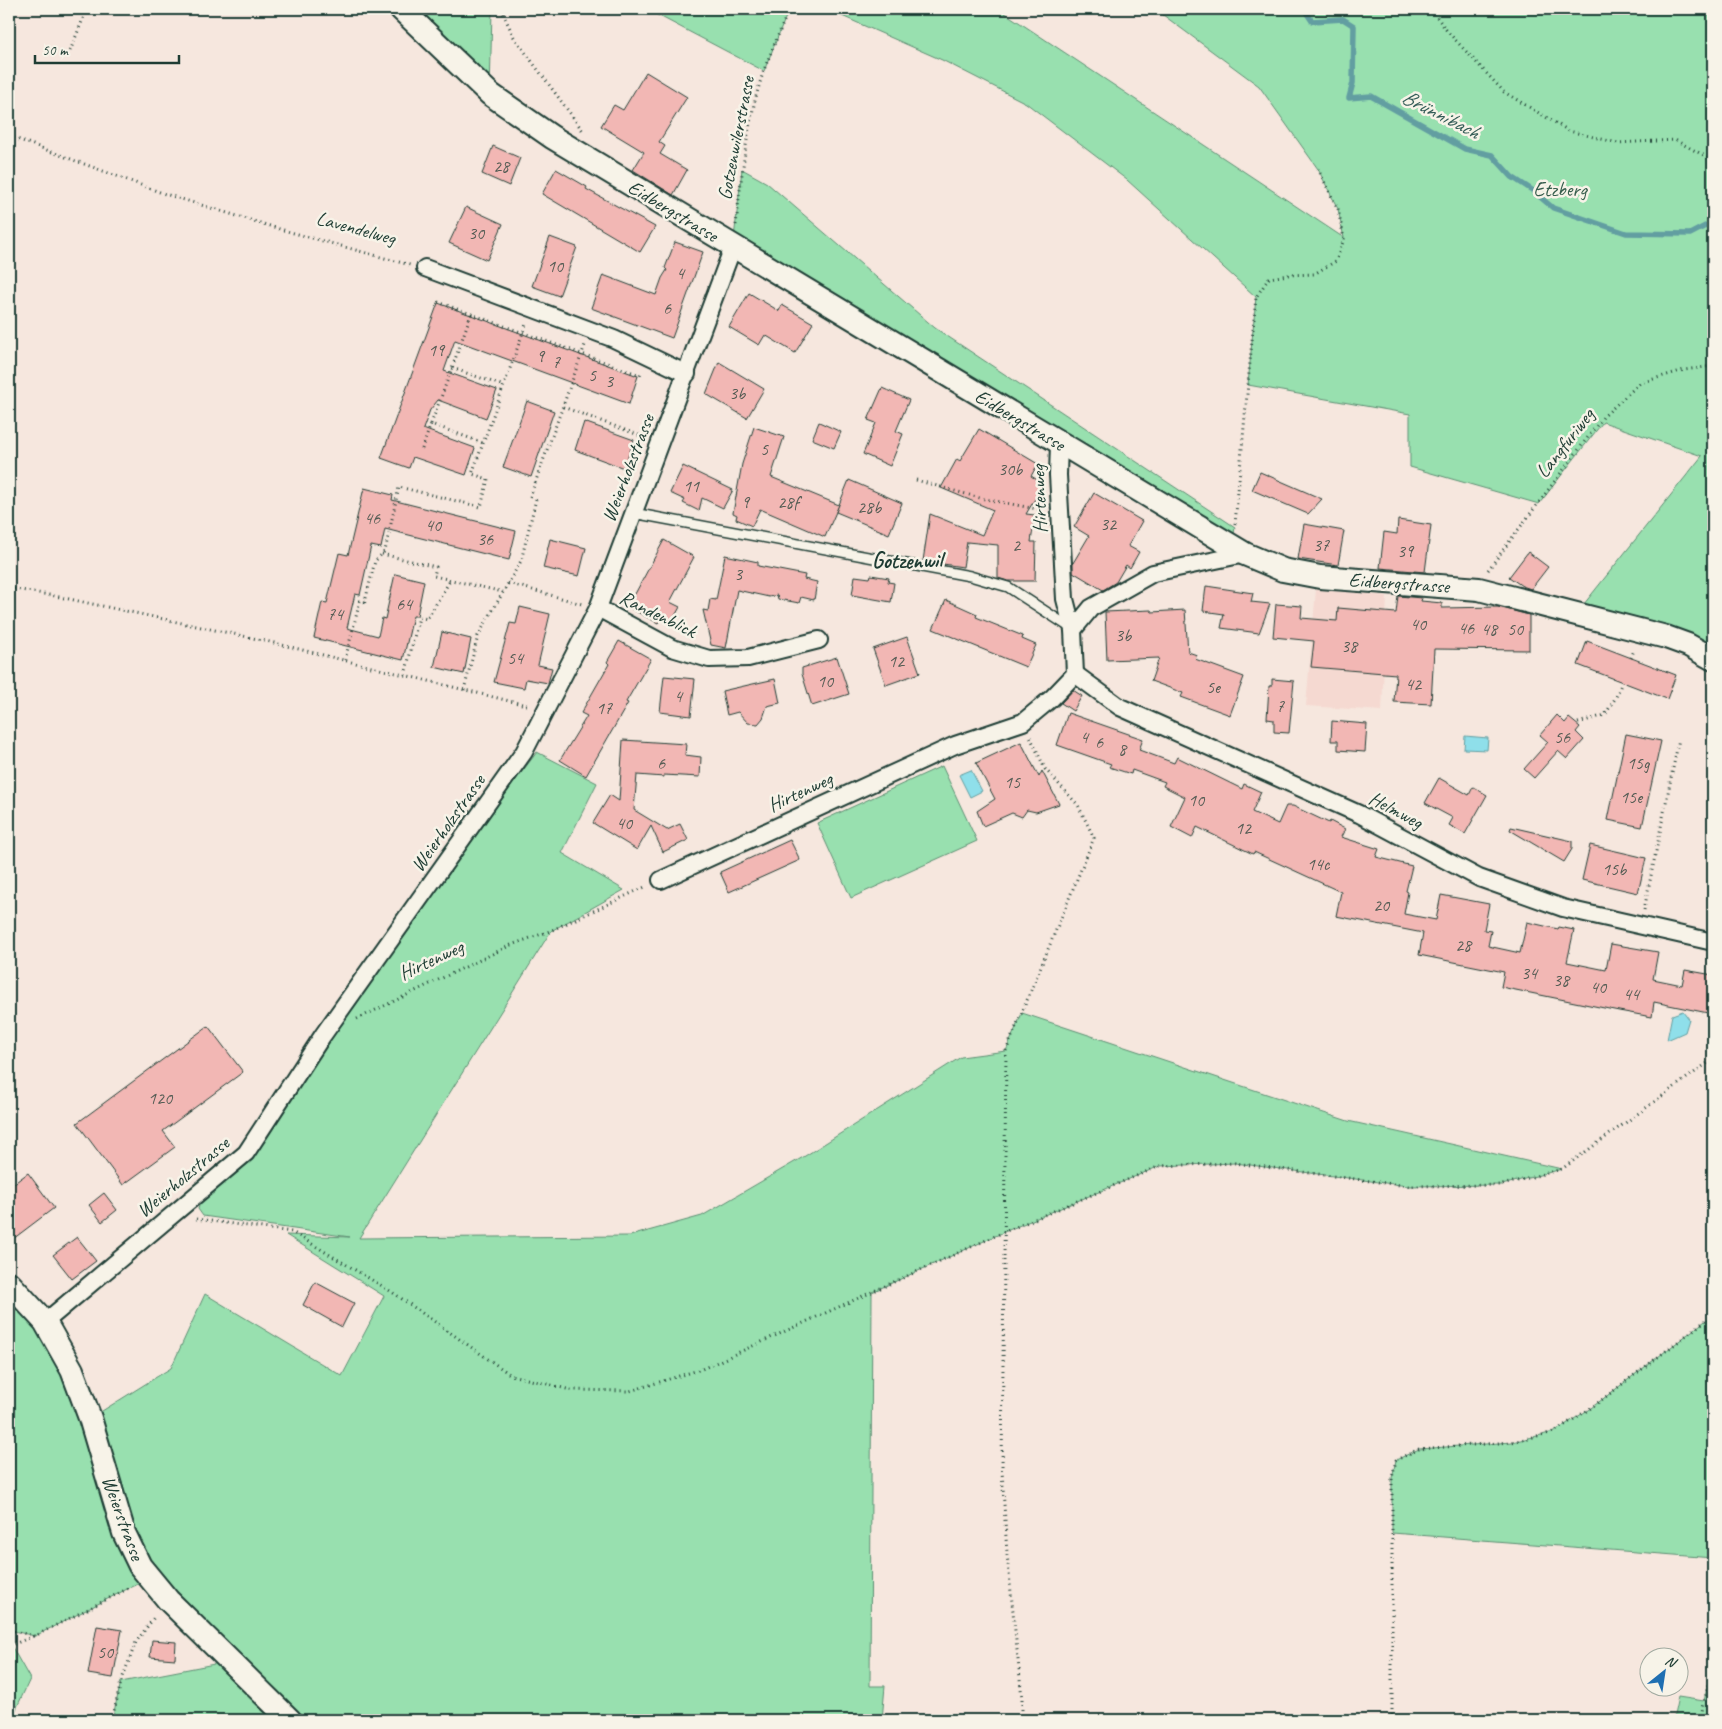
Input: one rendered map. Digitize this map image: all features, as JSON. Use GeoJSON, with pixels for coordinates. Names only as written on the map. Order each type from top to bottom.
{"type":"FeatureCollection","features":[{"type":"Feature","properties":{"kind":"street","name":"Eidbergstrasse"},"geometry":{"type":"LineString","coordinates":[[400,9],[490,94],[552,137],[1239,551],[1283,570],[1320,577],[1479,589],[1666,637],[1688,644],[1713,659]]}},
{"type":"Feature","properties":{"kind":"street","name":"Weierholzstrasse"},"geometry":{"type":"LineString","coordinates":[[45,1322],[246,1153],[323,1035],[519,759],[547,710],[598,608],[733,247]]}},
{"type":"Feature","properties":{"kind":"street"},"geometry":{"type":"LineString","coordinates":[[425,268],[614,339],[687,374]]}},
{"type":"Feature","properties":{"kind":"street","name":"Hirtenweg"},"geometry":{"type":"LineString","coordinates":[[661,880],[955,745],[1023,722],[1052,698],[1075,674],[1073,630],[1065,599],[1060,513],[1059,443]]}},
{"type":"Feature","properties":{"kind":"street"},"geometry":{"type":"LineString","coordinates":[[1073,630],[1091,608],[1152,573],[1239,551]]}},
{"type":"Feature","properties":{"kind":"street","name":"Randenblick"},"geometry":{"type":"LineString","coordinates":[[598,608],[672,648],[709,660],[748,658],[819,640]]}},
{"type":"Feature","properties":{"kind":"street","name":"Helmweg"},"geometry":{"type":"LineString","coordinates":[[1075,674],[1120,707],[1360,814],[1479,878],[1564,908],[1713,942]]}},
{"type":"Feature","properties":{"kind":"street","name":"Weierstrasse"},"geometry":{"type":"LineString","coordinates":[[9,1283],[45,1322],[72,1370],[90,1418],[124,1533],[140,1566],[168,1600],[290,1720]]}},
{"type":"Feature","properties":{"kind":"lane"},"geometry":{"type":"LineString","coordinates":[[634,513],[970,576],[1008,588],[1073,630]]}},
{"type":"Feature","properties":{"kind":"path"},"geometry":{"type":"LineString","coordinates":[[70,51],[87,9]]}},
{"type":"Feature","properties":{"kind":"path"},"geometry":{"type":"LineString","coordinates":[[501,9],[514,37],[589,138]]}},
{"type":"Feature","properties":{"kind":"path","name":"Gotzenwilerstrasse"},"geometry":{"type":"LineString","coordinates":[[733,247],[742,169],[750,122],[764,71],[789,9]]}},
{"type":"Feature","properties":{"kind":"path"},"geometry":{"type":"LineString","coordinates":[[1431,9],[1447,32],[1504,92],[1569,131],[1618,143],[1675,140],[1707,157],[1713,158]]}},
{"type":"Feature","properties":{"kind":"path","name":"Lavendelweg"},"geometry":{"type":"LineString","coordinates":[[9,136],[165,194],[283,230],[425,268]]}},
{"type":"Feature","properties":{"kind":"path"},"geometry":{"type":"LineString","coordinates":[[1239,551],[1256,297],[1270,278],[1314,274],[1336,261],[1344,239],[1338,209],[1318,169]]}},
{"type":"Feature","properties":{"kind":"path"},"geometry":{"type":"LineString","coordinates":[[438,302],[640,375]]}},
{"type":"Feature","properties":{"kind":"path"},"geometry":{"type":"LineString","coordinates":[[422,449],[452,368],[469,313],[469,306]]}},
{"type":"Feature","properties":{"kind":"path"},"geometry":{"type":"LineString","coordinates":[[345,660],[360,601],[365,602],[375,561],[385,551],[399,487],[481,507],[488,478],[472,474],[527,322]]}},
{"type":"Feature","properties":{"kind":"path"},"geometry":{"type":"LineString","coordinates":[[530,497],[586,344]]}},
{"type":"Feature","properties":{"kind":"path","name":"Langfuriweg"},"geometry":{"type":"LineString","coordinates":[[1479,589],[1488,570],[1603,417],[1640,383],[1684,370],[1713,366]]}},
{"type":"Feature","properties":{"kind":"path"},"geometry":{"type":"LineString","coordinates":[[452,368],[504,386]]}},
{"type":"Feature","properties":{"kind":"path"},"geometry":{"type":"LineString","coordinates":[[563,407],[660,443]]}},
{"type":"Feature","properties":{"kind":"path"},"geometry":{"type":"LineString","coordinates":[[431,424],[483,443]]}},
{"type":"Feature","properties":{"kind":"path"},"geometry":{"type":"LineString","coordinates":[[916,480],[980,498],[1060,513]]}},
{"type":"Feature","properties":{"kind":"path"},"geometry":{"type":"LineString","coordinates":[[464,690],[478,636],[521,561],[536,499]]}},
{"type":"Feature","properties":{"kind":"path"},"geometry":{"type":"LineString","coordinates":[[382,554],[436,567],[434,576],[503,592]]}},
{"type":"Feature","properties":{"kind":"path"},"geometry":{"type":"LineString","coordinates":[[405,675],[419,617],[427,619],[450,579]]}},
{"type":"Feature","properties":{"kind":"path"},"geometry":{"type":"LineString","coordinates":[[508,583],[598,608]]}},
{"type":"Feature","properties":{"kind":"path"},"geometry":{"type":"LineString","coordinates":[[9,588],[262,640],[547,710]]}},
{"type":"Feature","properties":{"kind":"path"},"geometry":{"type":"LineString","coordinates":[[1578,723],[1605,715],[1616,697],[1622,682]]}},
{"type":"Feature","properties":{"kind":"path"},"geometry":{"type":"LineString","coordinates":[[1022,1720],[1022,1698],[1007,1554],[1002,1470],[1006,1051],[1094,838],[1078,805],[1045,770],[1023,722]]}},
{"type":"Feature","properties":{"kind":"path"},"geometry":{"type":"LineString","coordinates":[[1641,926],[1679,739]]}},
{"type":"Feature","properties":{"kind":"path","name":"Hirtenweg"},"geometry":{"type":"LineString","coordinates":[[323,1035],[512,945],[550,931],[661,880]]}},
{"type":"Feature","properties":{"kind":"path"},"geometry":{"type":"LineString","coordinates":[[171,1215],[292,1232],[392,1292],[511,1375],[571,1390],[630,1391],[702,1369],[1004,1232],[1160,1166],[1235,1163],[1408,1186],[1502,1185],[1562,1169],[1713,1058]]}},
{"type":"Feature","properties":{"kind":"path"},"geometry":{"type":"LineString","coordinates":[[1392,1720],[1392,1478],[1396,1460],[1419,1449],[1512,1442],[1554,1432],[1591,1408],[1713,1315]]}},
{"type":"Feature","properties":{"kind":"path"},"geometry":{"type":"LineString","coordinates":[[9,1646],[35,1636],[133,1586],[151,1580]]}},
{"type":"Feature","properties":{"kind":"path"},"geometry":{"type":"LineString","coordinates":[[112,1720],[121,1682],[136,1642],[168,1600]]}},
{"type":"Feature","properties":{"kind":"path"},"geometry":{"type":"LineString","coordinates":[[9,1630],[35,1636]]}},
{"type":"Feature","properties":{"kind":"path"},"geometry":{"type":"LineString","coordinates":[[1700,1720],[1713,1663]]}},
{"type":"Feature","properties":{"kind":"shaded area"},"geometry":{"type":"Polygon","coordinates":[[[1316,589],[1387,596],[1382,711],[1306,706],[1316,589]]]}},
{"type":"Feature","properties":{"kind":"green space"},"geometry":{"type":"Polygon","coordinates":[[[401,9],[492,9],[490,94],[401,9]]]}},
{"type":"Feature","properties":{"kind":"green space"},"geometry":{"type":"Polygon","coordinates":[[[646,9],[789,9],[764,71],[646,9]]]}},
{"type":"Feature","properties":{"kind":"green space","name":"Etzberg"},"geometry":{"type":"Polygon","coordinates":[[[826,9],[999,9],[1344,238],[1338,209],[1318,169],[1259,86],[1155,9],[1713,9],[1713,659],[1576,614],[1702,456],[1603,422],[1539,504],[1410,467],[1410,414],[1248,385],[1256,297],[1127,180],[1026,103],[942,60],[826,9]]]}},
{"type":"Feature","properties":{"kind":"green space"},"geometry":{"type":"Polygon","coordinates":[[[742,169],[767,183],[935,328],[1235,527],[1232,547],[733,247],[742,169]]]}},
{"type":"Feature","properties":{"kind":"green space"},"geometry":{"type":"Polygon","coordinates":[[[537,752],[597,783],[562,853],[624,890],[551,931],[359,1238],[630,1236],[702,1216],[805,1156],[961,1057],[1006,1051],[1022,1013],[1348,1121],[1562,1169],[1502,1185],[1408,1186],[1235,1163],[1160,1166],[1004,1232],[872,1292],[870,1686],[885,1686],[882,1720],[112,1720],[121,1682],[230,1661],[151,1580],[133,1586],[35,1636],[9,1630],[9,1293],[42,1329],[86,1421],[171,1368],[205,1294],[342,1376],[384,1296],[286,1235],[350,1237],[203,1216],[198,1209],[200,1203],[249,1157],[477,831],[537,752]]]}},
{"type":"Feature","properties":{"kind":"green space"},"geometry":{"type":"Polygon","coordinates":[[[942,766],[977,841],[851,898],[817,823],[942,766]]]}},
{"type":"Feature","properties":{"kind":"green space"},"geometry":{"type":"Polygon","coordinates":[[[1713,1315],[1713,1558],[1392,1533],[1392,1478],[1396,1460],[1419,1449],[1512,1442],[1554,1432],[1591,1408],[1713,1315]]]}},
{"type":"Feature","properties":{"kind":"green space"},"geometry":{"type":"Polygon","coordinates":[[[9,1642],[30,1679],[11,1720],[9,1720],[9,1642]]]}},
{"type":"Feature","properties":{"kind":"green space"},"geometry":{"type":"Polygon","coordinates":[[[1713,1663],[1713,1720],[1673,1720],[1678,1697],[1704,1701],[1713,1663]]]}},
{"type":"Feature","properties":{"kind":"water"},"geometry":{"type":"Polygon","coordinates":[[[1465,736],[1488,738],[1487,750],[1464,749],[1465,736]]]}},
{"type":"Feature","properties":{"kind":"water"},"geometry":{"type":"Polygon","coordinates":[[[971,770],[982,791],[970,797],[959,775],[971,770]]]}},
{"type":"Feature","properties":{"kind":"water"},"geometry":{"type":"Polygon","coordinates":[[[1683,1011],[1689,1019],[1685,1032],[1667,1040],[1672,1015],[1683,1011]]]}},
{"type":"Feature","properties":{"kind":"building"},"geometry":{"type":"Polygon","coordinates":[[[646,72],[687,97],[659,142],[665,146],[660,154],[687,170],[673,195],[633,170],[644,152],[601,126],[614,105],[623,110],[646,72]]]}},
{"type":"Feature","properties":{"kind":"building"},"geometry":{"type":"Polygon","coordinates":[[[493,146],[520,158],[509,186],[482,174],[493,146]]]}},
{"type":"Feature","properties":{"kind":"building"},"geometry":{"type":"Polygon","coordinates":[[[556,169],[587,187],[586,189],[655,227],[640,252],[542,194],[556,169]]]}},
{"type":"Feature","properties":{"kind":"building"},"geometry":{"type":"Polygon","coordinates":[[[466,207],[503,224],[487,260],[449,243],[466,207]]]}},
{"type":"Feature","properties":{"kind":"building"},"geometry":{"type":"Polygon","coordinates":[[[550,237],[577,247],[559,296],[532,286],[550,237]]]}},
{"type":"Feature","properties":{"kind":"building"},"geometry":{"type":"Polygon","coordinates":[[[675,242],[703,252],[672,338],[591,308],[603,275],[656,295],[667,270],[665,268],[675,242]]]}},
{"type":"Feature","properties":{"kind":"building"},"geometry":{"type":"Polygon","coordinates":[[[749,293],[779,311],[782,305],[813,323],[795,353],[765,335],[759,345],[729,327],[749,293]]]}},
{"type":"Feature","properties":{"kind":"building"},"geometry":{"type":"Polygon","coordinates":[[[438,303],[638,376],[629,404],[455,340],[444,371],[497,390],[486,418],[438,400],[430,410],[423,429],[475,448],[466,475],[413,457],[409,468],[381,458],[438,303]]]}},
{"type":"Feature","properties":{"kind":"building"},"geometry":{"type":"Polygon","coordinates":[[[719,362],[764,389],[747,418],[706,394],[719,362]]]}},
{"type":"Feature","properties":{"kind":"building"},"geometry":{"type":"Polygon","coordinates":[[[882,388],[909,400],[896,431],[903,434],[890,466],[863,454],[876,423],[868,420],[882,388]]]}},
{"type":"Feature","properties":{"kind":"building"},"geometry":{"type":"Polygon","coordinates":[[[527,401],[554,411],[531,477],[503,467],[527,401]]]}},
{"type":"Feature","properties":{"kind":"building"},"geometry":{"type":"Polygon","coordinates":[[[584,422],[634,440],[624,468],[575,450],[584,422]]]}},
{"type":"Feature","properties":{"kind":"building"},"geometry":{"type":"Polygon","coordinates":[[[819,422],[841,432],[834,448],[812,439],[819,422]]]}},
{"type":"Feature","properties":{"kind":"building"},"geometry":{"type":"Polygon","coordinates":[[[754,427],[784,437],[771,477],[839,505],[825,537],[760,509],[752,526],[736,519],[737,515],[733,513],[742,464],[754,427]]]}},
{"type":"Feature","properties":{"kind":"building"},"geometry":{"type":"Polygon","coordinates":[[[979,429],[1038,464],[1031,476],[1044,484],[1026,514],[1035,515],[1031,542],[1036,542],[1035,581],[1008,581],[998,578],[998,545],[967,542],[963,567],[923,561],[930,514],[982,535],[993,510],[941,488],[957,459],[960,461],[979,429]]]}},
{"type":"Feature","properties":{"kind":"building"},"geometry":{"type":"Polygon","coordinates":[[[683,466],[733,490],[723,508],[702,498],[699,511],[683,503],[685,500],[670,493],[683,466]]]}},
{"type":"Feature","properties":{"kind":"building"},"geometry":{"type":"Polygon","coordinates":[[[1260,472],[1322,499],[1308,514],[1252,490],[1260,472]]]}},
{"type":"Feature","properties":{"kind":"building"},"geometry":{"type":"Polygon","coordinates":[[[849,480],[902,503],[889,534],[836,512],[849,480]]]}},
{"type":"Feature","properties":{"kind":"building"},"geometry":{"type":"Polygon","coordinates":[[[364,488],[393,495],[392,500],[516,531],[509,560],[385,529],[381,548],[371,546],[360,595],[355,594],[347,628],[378,636],[382,618],[385,619],[395,574],[424,581],[417,616],[413,616],[403,660],[314,638],[322,602],[327,603],[339,553],[348,555],[364,488]]]}},
{"type":"Feature","properties":{"kind":"building"},"geometry":{"type":"Polygon","coordinates":[[[1094,493],[1142,521],[1128,546],[1139,552],[1130,568],[1126,565],[1116,582],[1103,590],[1073,572],[1073,563],[1089,536],[1074,527],[1094,493]]]}},
{"type":"Feature","properties":{"kind":"building"},"geometry":{"type":"Polygon","coordinates":[[[1398,520],[1431,525],[1425,572],[1380,568],[1384,532],[1397,534],[1398,520]]]}},
{"type":"Feature","properties":{"kind":"building"},"geometry":{"type":"Polygon","coordinates":[[[1304,524],[1344,531],[1338,565],[1298,559],[1304,524]]]}},
{"type":"Feature","properties":{"kind":"building"},"geometry":{"type":"Polygon","coordinates":[[[550,539],[586,548],[579,576],[543,568],[550,539]]]}},
{"type":"Feature","properties":{"kind":"building"},"geometry":{"type":"Polygon","coordinates":[[[664,540],[694,557],[670,602],[680,607],[671,623],[661,618],[658,623],[628,607],[664,540]]]}},
{"type":"Feature","properties":{"kind":"building"},"geometry":{"type":"Polygon","coordinates":[[[1528,552],[1548,567],[1531,589],[1522,586],[1509,577],[1528,552]]]}},
{"type":"Feature","properties":{"kind":"building"},"geometry":{"type":"Polygon","coordinates":[[[725,555],[758,562],[758,566],[805,575],[804,579],[817,582],[814,600],[801,597],[799,603],[778,599],[777,595],[769,597],[737,590],[726,648],[711,645],[703,610],[708,611],[710,599],[716,600],[725,555]]]}},
{"type":"Feature","properties":{"kind":"building"},"geometry":{"type":"Polygon","coordinates":[[[871,575],[889,578],[888,582],[894,583],[891,602],[852,595],[855,576],[870,578],[871,575]]]}},
{"type":"Feature","properties":{"kind":"building"},"geometry":{"type":"Polygon","coordinates":[[[1206,586],[1253,593],[1251,602],[1270,604],[1259,633],[1221,628],[1224,614],[1203,611],[1206,586]]]}},
{"type":"Feature","properties":{"kind":"building"},"geometry":{"type":"Polygon","coordinates":[[[1398,596],[1422,598],[1421,601],[1442,603],[1442,608],[1498,607],[1529,615],[1529,650],[1434,649],[1431,704],[1394,702],[1396,674],[1311,667],[1314,641],[1273,637],[1276,604],[1302,606],[1301,618],[1337,621],[1338,608],[1396,613],[1398,596]]]}},
{"type":"Feature","properties":{"kind":"building"},"geometry":{"type":"Polygon","coordinates":[[[946,600],[977,614],[976,617],[1023,636],[1022,639],[1036,645],[1026,667],[933,629],[946,600]]]}},
{"type":"Feature","properties":{"kind":"building"},"geometry":{"type":"Polygon","coordinates":[[[520,607],[550,614],[538,665],[552,668],[548,683],[526,679],[524,688],[494,682],[510,623],[516,624],[520,607]]]}},
{"type":"Feature","properties":{"kind":"building"},"geometry":{"type":"Polygon","coordinates":[[[1151,610],[1152,612],[1185,610],[1188,652],[1197,655],[1195,659],[1244,677],[1230,715],[1181,697],[1183,693],[1151,681],[1159,658],[1107,660],[1105,612],[1151,610]]]}},
{"type":"Feature","properties":{"kind":"building"},"geometry":{"type":"Polygon","coordinates":[[[442,632],[471,639],[464,674],[434,667],[442,632]]]}},
{"type":"Feature","properties":{"kind":"building"},"geometry":{"type":"Polygon","coordinates":[[[907,637],[920,673],[886,685],[873,649],[907,637]]]}},
{"type":"Feature","properties":{"kind":"building"},"geometry":{"type":"Polygon","coordinates":[[[619,641],[651,659],[586,776],[560,760],[587,716],[581,713],[609,664],[607,662],[619,641]]]}},
{"type":"Feature","properties":{"kind":"building"},"geometry":{"type":"Polygon","coordinates":[[[1587,641],[1676,675],[1667,699],[1578,665],[1587,641]]]}},
{"type":"Feature","properties":{"kind":"building"},"geometry":{"type":"Polygon","coordinates":[[[837,657],[849,694],[812,706],[802,674],[802,668],[837,657]]]}},
{"type":"Feature","properties":{"kind":"building"},"geometry":{"type":"Polygon","coordinates":[[[664,676],[695,679],[691,716],[660,712],[664,676]]]}},
{"type":"Feature","properties":{"kind":"building"},"geometry":{"type":"Polygon","coordinates":[[[775,679],[780,703],[767,706],[763,718],[758,724],[748,723],[738,712],[727,715],[722,691],[775,679]]]}},
{"type":"Feature","properties":{"kind":"building"},"geometry":{"type":"Polygon","coordinates":[[[1272,679],[1294,681],[1289,733],[1274,732],[1274,720],[1267,719],[1269,686],[1272,686],[1272,679]]]}},
{"type":"Feature","properties":{"kind":"building"},"geometry":{"type":"Polygon","coordinates":[[[1073,690],[1082,696],[1073,711],[1061,703],[1073,690]]]}},
{"type":"Feature","properties":{"kind":"building"},"geometry":{"type":"Polygon","coordinates":[[[1068,713],[1143,739],[1139,750],[1174,763],[1177,757],[1242,789],[1244,784],[1261,792],[1252,812],[1278,824],[1286,806],[1293,806],[1345,829],[1341,837],[1379,849],[1376,857],[1412,866],[1406,891],[1408,892],[1404,914],[1436,920],[1441,895],[1489,904],[1484,930],[1491,931],[1488,946],[1520,953],[1527,922],[1558,929],[1559,927],[1574,930],[1567,962],[1606,970],[1611,944],[1658,952],[1653,979],[1682,985],[1685,970],[1713,975],[1713,1014],[1654,1002],[1652,1017],[1619,1011],[1501,987],[1504,972],[1419,955],[1423,933],[1336,916],[1341,892],[1254,852],[1253,854],[1197,827],[1192,838],[1171,827],[1185,797],[1163,786],[1165,782],[1132,770],[1131,774],[1109,767],[1111,764],[1057,745],[1068,713]]]}},
{"type":"Feature","properties":{"kind":"building"},"geometry":{"type":"Polygon","coordinates":[[[1557,715],[1565,723],[1569,718],[1580,727],[1576,732],[1584,740],[1567,759],[1558,751],[1534,778],[1524,769],[1548,742],[1540,735],[1557,715]]]}},
{"type":"Feature","properties":{"kind":"building"},"geometry":{"type":"Polygon","coordinates":[[[1332,721],[1367,724],[1365,752],[1338,750],[1338,741],[1331,741],[1332,721]]]}},
{"type":"Feature","properties":{"kind":"building"},"geometry":{"type":"Polygon","coordinates":[[[1626,734],[1661,741],[1642,827],[1608,820],[1626,734]]]}},
{"type":"Feature","properties":{"kind":"building"},"geometry":{"type":"Polygon","coordinates":[[[623,740],[686,744],[685,755],[701,757],[700,777],[637,775],[634,810],[667,830],[680,824],[688,840],[663,852],[651,826],[637,850],[593,823],[610,795],[619,801],[623,740]]]}},
{"type":"Feature","properties":{"kind":"building"},"geometry":{"type":"Polygon","coordinates":[[[1021,742],[1039,777],[1042,771],[1059,804],[1036,812],[1027,810],[1022,817],[1012,813],[983,826],[977,811],[995,799],[976,763],[1021,742]]]}},
{"type":"Feature","properties":{"kind":"building"},"geometry":{"type":"Polygon","coordinates":[[[1439,778],[1469,795],[1473,787],[1487,795],[1465,834],[1449,825],[1453,818],[1425,803],[1439,778]]]}},
{"type":"Feature","properties":{"kind":"building"},"geometry":{"type":"Polygon","coordinates":[[[1511,827],[1572,841],[1572,849],[1564,862],[1510,830],[1511,827]]]}},
{"type":"Feature","properties":{"kind":"building"},"geometry":{"type":"Polygon","coordinates":[[[790,840],[800,860],[729,892],[720,872],[790,840]]]}},
{"type":"Feature","properties":{"kind":"building"},"geometry":{"type":"Polygon","coordinates":[[[1590,845],[1646,858],[1638,893],[1582,880],[1590,845]]]}},
{"type":"Feature","properties":{"kind":"building"},"geometry":{"type":"Polygon","coordinates":[[[208,1026],[243,1072],[163,1131],[175,1147],[123,1185],[77,1123],[208,1026]]]}},
{"type":"Feature","properties":{"kind":"building"},"geometry":{"type":"Polygon","coordinates":[[[28,1173],[54,1208],[9,1242],[9,1187],[28,1173]]]}},
{"type":"Feature","properties":{"kind":"building"},"geometry":{"type":"Polygon","coordinates":[[[104,1193],[117,1210],[102,1222],[89,1205],[104,1193]]]}},
{"type":"Feature","properties":{"kind":"building"},"geometry":{"type":"Polygon","coordinates":[[[77,1237],[96,1261],[72,1279],[53,1255],[77,1237]]]}},
{"type":"Feature","properties":{"kind":"building"},"geometry":{"type":"Polygon","coordinates":[[[315,1282],[354,1303],[342,1327],[303,1305],[315,1282]]]}},
{"type":"Feature","properties":{"kind":"building"},"geometry":{"type":"Polygon","coordinates":[[[97,1626],[122,1630],[113,1678],[88,1674],[97,1626]]]}},
{"type":"Feature","properties":{"kind":"building"},"geometry":{"type":"Polygon","coordinates":[[[152,1640],[176,1642],[175,1659],[150,1657],[152,1640]]]}},
{"type":"Feature","properties":{"kind":"waterway","name":"Brünnibach"},"geometry":{"type":"LineString","coordinates":[[1304,9],[1312,21],[1343,19],[1354,26],[1353,83],[1349,98],[1371,96],[1465,149],[1492,155],[1512,177],[1532,190],[1553,208],[1626,233],[1690,234],[1713,222]]}},
{"type":"Feature","properties":{"kind":"district","name":"Gotzenwil"},"geometry":{"type":"Point","coordinates":[907,561]}}]}
